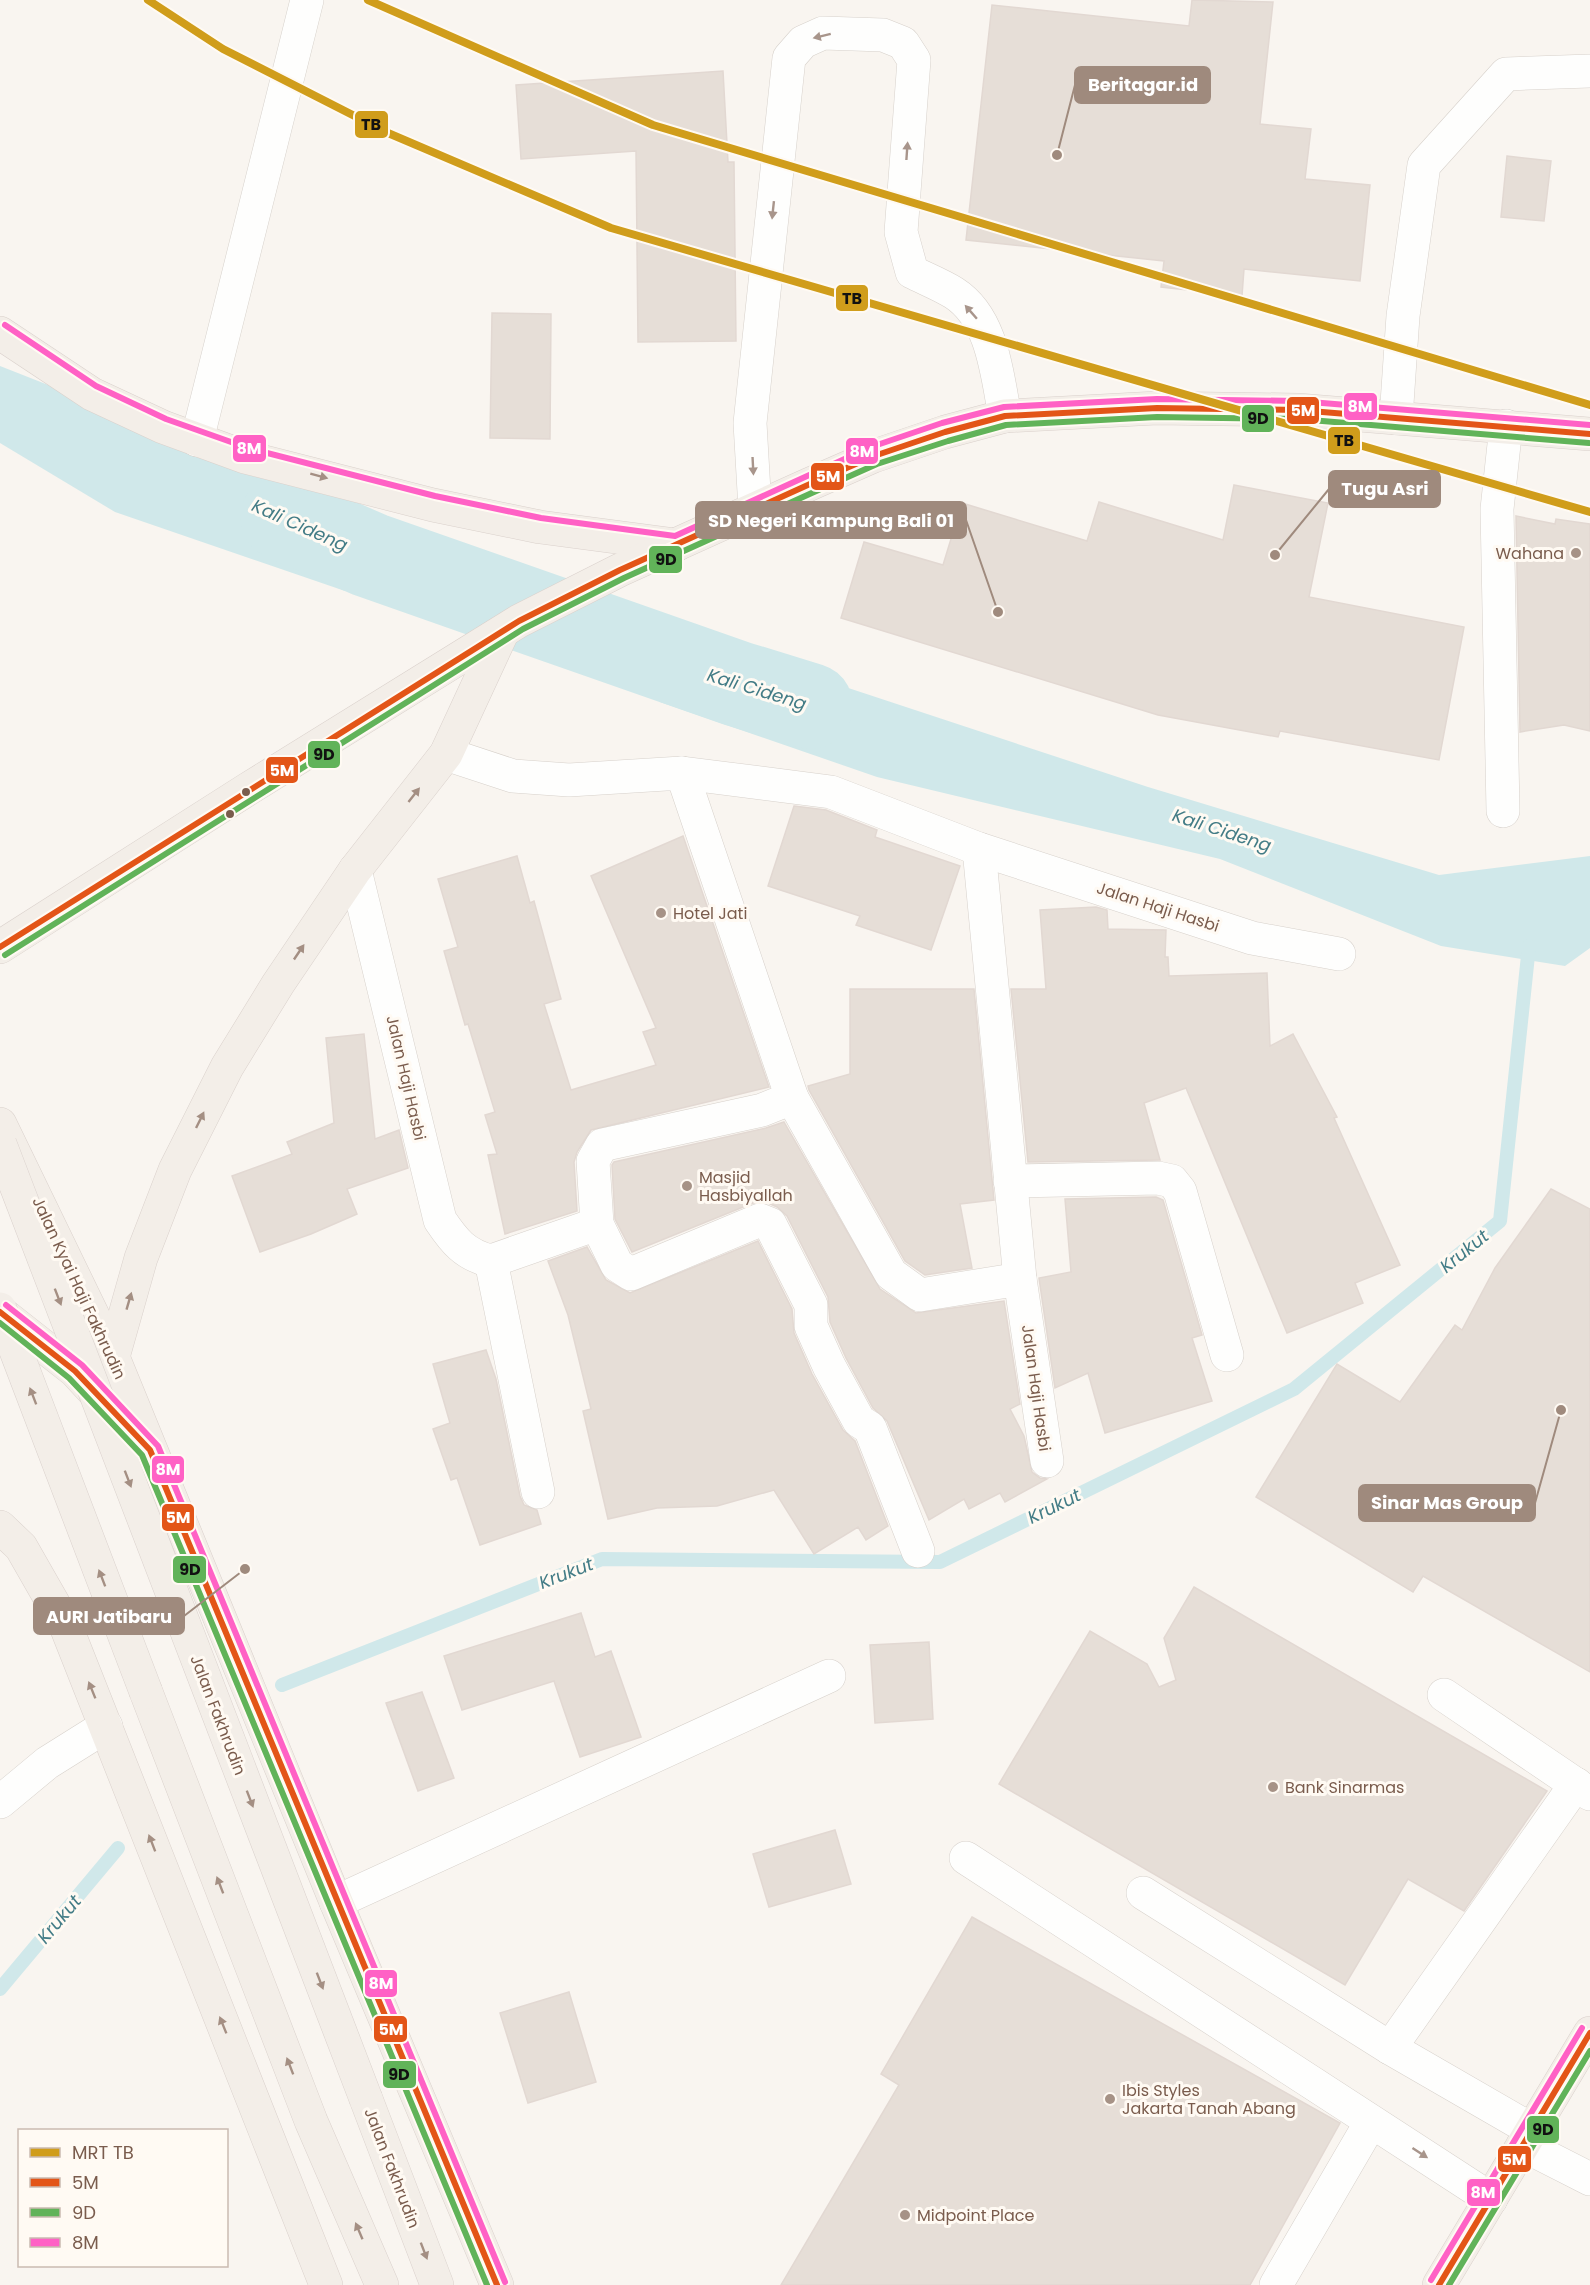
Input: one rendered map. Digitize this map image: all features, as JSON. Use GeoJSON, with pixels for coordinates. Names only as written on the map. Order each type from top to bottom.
{"type":"FeatureCollection","features":[{"type":"Feature","properties":{"kind":"main road"},"geometry":{"type":"LineString","coordinates":[[0,333],[92,394],[163,427],[245,457],[433,505],[540,527],[676,545]]}},
{"type":"Feature","properties":{"kind":"main road"},"geometry":{"type":"LineString","coordinates":[[0,947],[248,789],[511,627],[582,589],[755,509],[874,456],[945,432],[1005,416],[1157,408],[1298,410],[1590,434]]}},
{"type":"Feature","properties":{"kind":"main road"},"geometry":{"type":"LineString","coordinates":[[112,1357],[141,1257],[176,1170],[226,1067],[278,984],[356,870],[446,754],[511,627]]}},
{"type":"Feature","properties":{"kind":"main road","name":"Jalan Kyai Haji Fakhrudin"},"geometry":{"type":"LineString","coordinates":[[0,1124],[112,1357],[336,1902],[497,2285]]}},
{"type":"Feature","properties":{"kind":"main road","name":"Jalan Fakhrudin"},"geometry":{"type":"LineString","coordinates":[[0,1144],[437,2285]]}},
{"type":"Feature","properties":{"kind":"main road"},"geometry":{"type":"LineString","coordinates":[[0,1311],[75,1371],[150,1450]]}},
{"type":"Feature","properties":{"kind":"main road"},"geometry":{"type":"LineString","coordinates":[[0,1311],[311,2121],[382,2285]]}},
{"type":"Feature","properties":{"kind":"main road"},"geometry":{"type":"LineString","coordinates":[[0,1527],[21,1547],[65,1624],[326,2285]]}},
{"type":"Feature","properties":{"kind":"main road"},"geometry":{"type":"LineString","coordinates":[[1439,2285],[1590,2033]]}},
{"type":"Feature","properties":{"kind":"street"},"geometry":{"type":"LineString","coordinates":[[197,440],[306,0]]}},
{"type":"Feature","properties":{"kind":"street"},"geometry":{"type":"LineString","coordinates":[[755,509],[750,423],[789,58],[803,42],[823,33],[883,35],[903,43],[914,60],[901,232],[912,272],[956,294],[980,321],[990,346],[1005,416]]}},
{"type":"Feature","properties":{"kind":"street"},"geometry":{"type":"LineString","coordinates":[[1396,418],[1403,316],[1424,165],[1506,74],[1590,71]]}},
{"type":"Feature","properties":{"kind":"street"},"geometry":{"type":"LineString","coordinates":[[1503,810],[1497,509],[1506,426]]}},
{"type":"Feature","properties":{"kind":"street","name":"Jalan Haji Hasbi"},"geometry":{"type":"LineString","coordinates":[[446,754],[513,776],[569,780],[682,773],[831,792],[979,849],[1252,938],[1339,954]]}},
{"type":"Feature","properties":{"kind":"street"},"geometry":{"type":"LineString","coordinates":[[682,773],[792,1098],[891,1274],[920,1295],[1020,1279]]}},
{"type":"Feature","properties":{"kind":"street","name":"Jalan Haji Hasbi"},"geometry":{"type":"LineString","coordinates":[[979,849],[1020,1279],[1047,1461]]}},
{"type":"Feature","properties":{"kind":"street","name":"Jalan Haji Hasbi"},"geometry":{"type":"LineString","coordinates":[[356,870],[440,1220],[457,1246],[476,1257],[491,1262]]}},
{"type":"Feature","properties":{"kind":"street"},"geometry":{"type":"LineString","coordinates":[[792,1098],[762,1110],[602,1145],[593,1161],[597,1224],[617,1265],[631,1274],[760,1220],[770,1224],[811,1305],[811,1326],[829,1366],[859,1421],[870,1428],[918,1551]]}},
{"type":"Feature","properties":{"kind":"street"},"geometry":{"type":"LineString","coordinates":[[1010,1181],[1158,1178],[1172,1180],[1180,1191],[1227,1355]]}},
{"type":"Feature","properties":{"kind":"street"},"geometry":{"type":"LineString","coordinates":[[538,1492],[491,1262],[597,1224]]}},
{"type":"Feature","properties":{"kind":"street"},"geometry":{"type":"LineString","coordinates":[[336,1902],[829,1676]]}},
{"type":"Feature","properties":{"kind":"street"},"geometry":{"type":"LineString","coordinates":[[1390,2048],[1583,1789],[1444,1695]]}},
{"type":"Feature","properties":{"kind":"street"},"geometry":{"type":"LineString","coordinates":[[0,1802],[47,1763],[106,1726]]}},
{"type":"Feature","properties":{"kind":"street"},"geometry":{"type":"LineString","coordinates":[[966,1858],[1491,2199]]}},
{"type":"Feature","properties":{"kind":"street"},"geometry":{"type":"LineString","coordinates":[[1143,1893],[1390,2048],[1590,2179]]}},
{"type":"Feature","properties":{"kind":"street"},"geometry":{"type":"LineString","coordinates":[[1276,2285],[1371,2122]]}},
{"type":"Feature","properties":{"kind":"water"},"geometry":{"type":"Polygon","coordinates":[[[0,366],[434,537],[345,591],[115,512],[0,443],[0,366]]]}},
{"type":"Feature","properties":{"kind":"water"},"geometry":{"type":"Polygon","coordinates":[[[724,647],[1148,787],[1439,875],[1590,856],[1590,948],[1565,966],[1441,946],[1220,859],[877,777],[660,702],[724,647]]]}},
{"type":"Feature","properties":{"kind":"building"},"geometry":{"type":"Polygon","coordinates":[[[1192,0],[1273,2],[1260,124],[1311,129],[1305,179],[1370,185],[1360,281],[1244,269],[1242,296],[1161,287],[1164,261],[966,240],[992,5],[1189,26],[1192,0]]]}},
{"type":"Feature","properties":{"kind":"building"},"geometry":{"type":"Polygon","coordinates":[[[723,71],[728,162],[734,162],[736,341],[638,342],[636,151],[521,159],[516,85],[723,71]]]}},
{"type":"Feature","properties":{"kind":"building"},"geometry":{"type":"Polygon","coordinates":[[[1507,156],[1551,161],[1544,221],[1501,217],[1507,156]]]}},
{"type":"Feature","properties":{"kind":"building"},"geometry":{"type":"Polygon","coordinates":[[[492,313],[551,314],[550,439],[490,438],[492,313]]]}},
{"type":"Feature","properties":{"kind":"building"},"geometry":{"type":"Polygon","coordinates":[[[1234,485],[1328,503],[1309,597],[1464,627],[1439,760],[1280,731],[1278,737],[1158,715],[841,618],[864,542],[943,565],[962,503],[1087,541],[1099,502],[1223,540],[1234,485]]]}},
{"type":"Feature","properties":{"kind":"building"},"geometry":{"type":"Polygon","coordinates":[[[1516,516],[1555,524],[1556,519],[1590,524],[1590,731],[1564,725],[1520,732],[1516,516]]]}},
{"type":"Feature","properties":{"kind":"building"},"geometry":{"type":"Polygon","coordinates":[[[794,806],[826,810],[877,830],[875,837],[960,866],[931,950],[856,925],[860,916],[768,886],[794,806]]]}},
{"type":"Feature","properties":{"kind":"building"},"geometry":{"type":"Polygon","coordinates":[[[683,836],[769,1087],[591,1130],[577,1152],[574,1162],[577,1211],[505,1234],[488,1155],[497,1154],[485,1115],[495,1112],[468,1024],[465,1025],[444,951],[458,947],[438,879],[517,856],[530,903],[534,901],[561,999],[544,1004],[571,1090],[656,1065],[643,1032],[656,1028],[591,876],[683,836]]]}},
{"type":"Feature","properties":{"kind":"building"},"geometry":{"type":"Polygon","coordinates":[[[1096,907],[1107,910],[1108,929],[1166,930],[1165,957],[1168,957],[1169,976],[1267,973],[1270,1046],[1293,1034],[1337,1117],[1334,1118],[1400,1265],[1355,1283],[1363,1303],[1287,1333],[1186,1088],[1144,1103],[1160,1160],[1028,1162],[1011,989],[1046,989],[1040,910],[1096,907]]]}},
{"type":"Feature","properties":{"kind":"building"},"geometry":{"type":"Polygon","coordinates":[[[850,989],[974,989],[994,1200],[960,1204],[972,1268],[925,1275],[905,1261],[809,1090],[808,1086],[850,1074],[850,989]]]}},
{"type":"Feature","properties":{"kind":"building"},"geometry":{"type":"Polygon","coordinates":[[[364,1034],[375,1139],[399,1130],[408,1168],[347,1189],[357,1214],[311,1234],[260,1252],[232,1176],[292,1154],[287,1142],[334,1123],[326,1038],[364,1034]]]}},
{"type":"Feature","properties":{"kind":"building"},"geometry":{"type":"Polygon","coordinates":[[[784,1122],[880,1289],[916,1313],[1004,1301],[1020,1404],[1010,1409],[1024,1436],[1032,1472],[1040,1478],[1047,1479],[1005,1502],[1000,1493],[969,1509],[964,1499],[929,1520],[887,1421],[873,1408],[846,1358],[830,1322],[828,1297],[787,1216],[777,1207],[766,1202],[753,1203],[632,1252],[615,1219],[612,1165],[614,1162],[784,1122]]]}},
{"type":"Feature","properties":{"kind":"building"},"geometry":{"type":"Polygon","coordinates":[[[1551,1189],[1590,1209],[1590,1672],[1423,1576],[1413,1592],[1256,1497],[1337,1364],[1400,1402],[1455,1325],[1462,1330],[1495,1268],[1551,1189]]]}},
{"type":"Feature","properties":{"kind":"building"},"geometry":{"type":"Polygon","coordinates":[[[1156,1197],[1163,1200],[1202,1335],[1192,1338],[1212,1401],[1105,1433],[1088,1373],[1055,1388],[1039,1278],[1071,1272],[1065,1199],[1156,1197]]]}},
{"type":"Feature","properties":{"kind":"building"},"geometry":{"type":"Polygon","coordinates":[[[758,1241],[792,1309],[794,1333],[812,1374],[843,1430],[855,1441],[888,1526],[866,1540],[858,1527],[814,1554],[774,1490],[717,1506],[657,1508],[608,1519],[583,1411],[591,1409],[568,1315],[548,1261],[587,1247],[606,1280],[630,1293],[758,1241]]]}},
{"type":"Feature","properties":{"kind":"building"},"geometry":{"type":"Polygon","coordinates":[[[486,1350],[496,1379],[520,1496],[524,1505],[537,1510],[541,1524],[480,1545],[457,1478],[451,1480],[433,1429],[450,1423],[433,1364],[486,1350]]]}},
{"type":"Feature","properties":{"kind":"building","name":"Bank Sinarmas"},"geometry":{"type":"Polygon","coordinates":[[[1194,1587],[1547,1791],[1464,1911],[1408,1879],[1345,1985],[999,1784],[1090,1631],[1147,1664],[1159,1687],[1176,1680],[1164,1638],[1194,1587]]]}},
{"type":"Feature","properties":{"kind":"building"},"geometry":{"type":"Polygon","coordinates":[[[581,1613],[595,1657],[611,1651],[641,1737],[580,1757],[554,1681],[462,1710],[444,1656],[581,1613]]]}},
{"type":"Feature","properties":{"kind":"building"},"geometry":{"type":"Polygon","coordinates":[[[929,1642],[933,1719],[875,1723],[870,1645],[929,1642]]]}},
{"type":"Feature","properties":{"kind":"building"},"geometry":{"type":"Polygon","coordinates":[[[422,1692],[454,1778],[418,1791],[386,1703],[422,1692]]]}},
{"type":"Feature","properties":{"kind":"building"},"geometry":{"type":"Polygon","coordinates":[[[835,1830],[851,1884],[769,1907],[753,1854],[835,1830]]]}},
{"type":"Feature","properties":{"kind":"building","name":"Ibis Styles Jakarta Tanah Abang"},"geometry":{"type":"Polygon","coordinates":[[[972,1917],[1340,2123],[1250,2285],[781,2285],[899,2085],[881,2074],[972,1917]]]}},
{"type":"Feature","properties":{"kind":"building"},"geometry":{"type":"Polygon","coordinates":[[[569,1992],[596,2082],[528,2103],[500,2013],[569,1992]]]}},
{"type":"Feature","properties":{"kind":"waterway","name":"Kali Cideng"},"geometry":{"type":"LineString","coordinates":[[283,517],[370,555],[738,684],[810,706]]}},
{"type":"Feature","properties":{"kind":"waterway","name":"Krukut"},"geometry":{"type":"LineString","coordinates":[[282,1685],[602,1559],[940,1562],[1294,1389],[1500,1221],[1529,946]]}},
{"type":"Feature","properties":{"kind":"waterway","name":"Krukut"},"geometry":{"type":"LineString","coordinates":[[0,1989],[118,1848]]}},
{"type":"Feature","properties":{"kind":"metro line","name":"TB"},"geometry":{"type":"LineString","coordinates":[[148,0],[223,49],[388,133],[611,228],[1590,512]]}},
{"type":"Feature","properties":{"kind":"metro line","name":"TB"},"geometry":{"type":"LineString","coordinates":[[368,0],[653,125],[1590,405]]}},
{"type":"Feature","properties":{"kind":"transit line","name":"8M"},"geometry":{"type":"LineString","coordinates":[[5,325],[96,386],[166,419],[248,448],[435,496],[541,518],[675,536],[871,447],[942,423],[1004,407],[1157,399],[1298,401],[1590,425]]}},
{"type":"Feature","properties":{"kind":"transit line","name":"5M"},"geometry":{"type":"LineString","coordinates":[[0,947],[519,621],[620,570],[810,484],[874,456],[945,432],[1005,416],[1157,408],[1298,410],[1590,434]]}},
{"type":"Feature","properties":{"kind":"transit line","name":"9D"},"geometry":{"type":"LineString","coordinates":[[5,955],[523,629],[624,578],[877,464],[948,441],[1006,425],[1157,417],[1298,419],[1589,443]]}},
{"type":"Feature","properties":{"kind":"transit line","name":"8M"},"geometry":{"type":"LineString","coordinates":[[6,1305],[82,1365],[158,1446],[505,2282]]}},
{"type":"Feature","properties":{"kind":"transit line","name":"5M"},"geometry":{"type":"LineString","coordinates":[[0,1312],[75,1371],[150,1450],[497,2285]]}},
{"type":"Feature","properties":{"kind":"transit line","name":"9D"},"geometry":{"type":"LineString","coordinates":[[0,1323],[69,1378],[142,1455],[487,2285]]}},
{"type":"Feature","properties":{"kind":"transit line","name":"8M"},"geometry":{"type":"LineString","coordinates":[[1431,2280],[1582,2028]]}},
{"type":"Feature","properties":{"kind":"transit line","name":"5M"},"geometry":{"type":"LineString","coordinates":[[1439,2285],[1590,2033]]}},
{"type":"Feature","properties":{"kind":"transit line","name":"9D"},"geometry":{"type":"LineString","coordinates":[[1449,2285],[1590,2051]]}},
{"type":"Feature","properties":{"kind":"place","name":"Beritagar.id"},"geometry":{"type":"Point","coordinates":[1057,155]}},
{"type":"Feature","properties":{"kind":"place","name":"Wahana"},"geometry":{"type":"Point","coordinates":[1576,553]}},
{"type":"Feature","properties":{"kind":"place","name":"Tugu Asri"},"geometry":{"type":"Point","coordinates":[1275,555]}},
{"type":"Feature","properties":{"kind":"place","name":"SD Negeri Kampung Bali 01"},"geometry":{"type":"Point","coordinates":[998,612]}},
{"type":"Feature","properties":{"kind":"place","name":"Hotel Jati"},"geometry":{"type":"Point","coordinates":[661,913]}},
{"type":"Feature","properties":{"kind":"place","name":"Masjid Hasbiyallah"},"geometry":{"type":"Point","coordinates":[687,1186]}},
{"type":"Feature","properties":{"kind":"place","name":"Sinar Mas Group"},"geometry":{"type":"Point","coordinates":[1561,1410]}},
{"type":"Feature","properties":{"kind":"place","name":"AURI Jatibaru"},"geometry":{"type":"Point","coordinates":[245,1569]}},
{"type":"Feature","properties":{"kind":"place","name":"Bank Sinarmas"},"geometry":{"type":"Point","coordinates":[1273,1787]}},
{"type":"Feature","properties":{"kind":"place","name":"Ibis Styles Jakarta Tanah Abang"},"geometry":{"type":"Point","coordinates":[1110,2099]}},
{"type":"Feature","properties":{"kind":"place","name":"Midpoint Place"},"geometry":{"type":"Point","coordinates":[905,2215]}}]}
